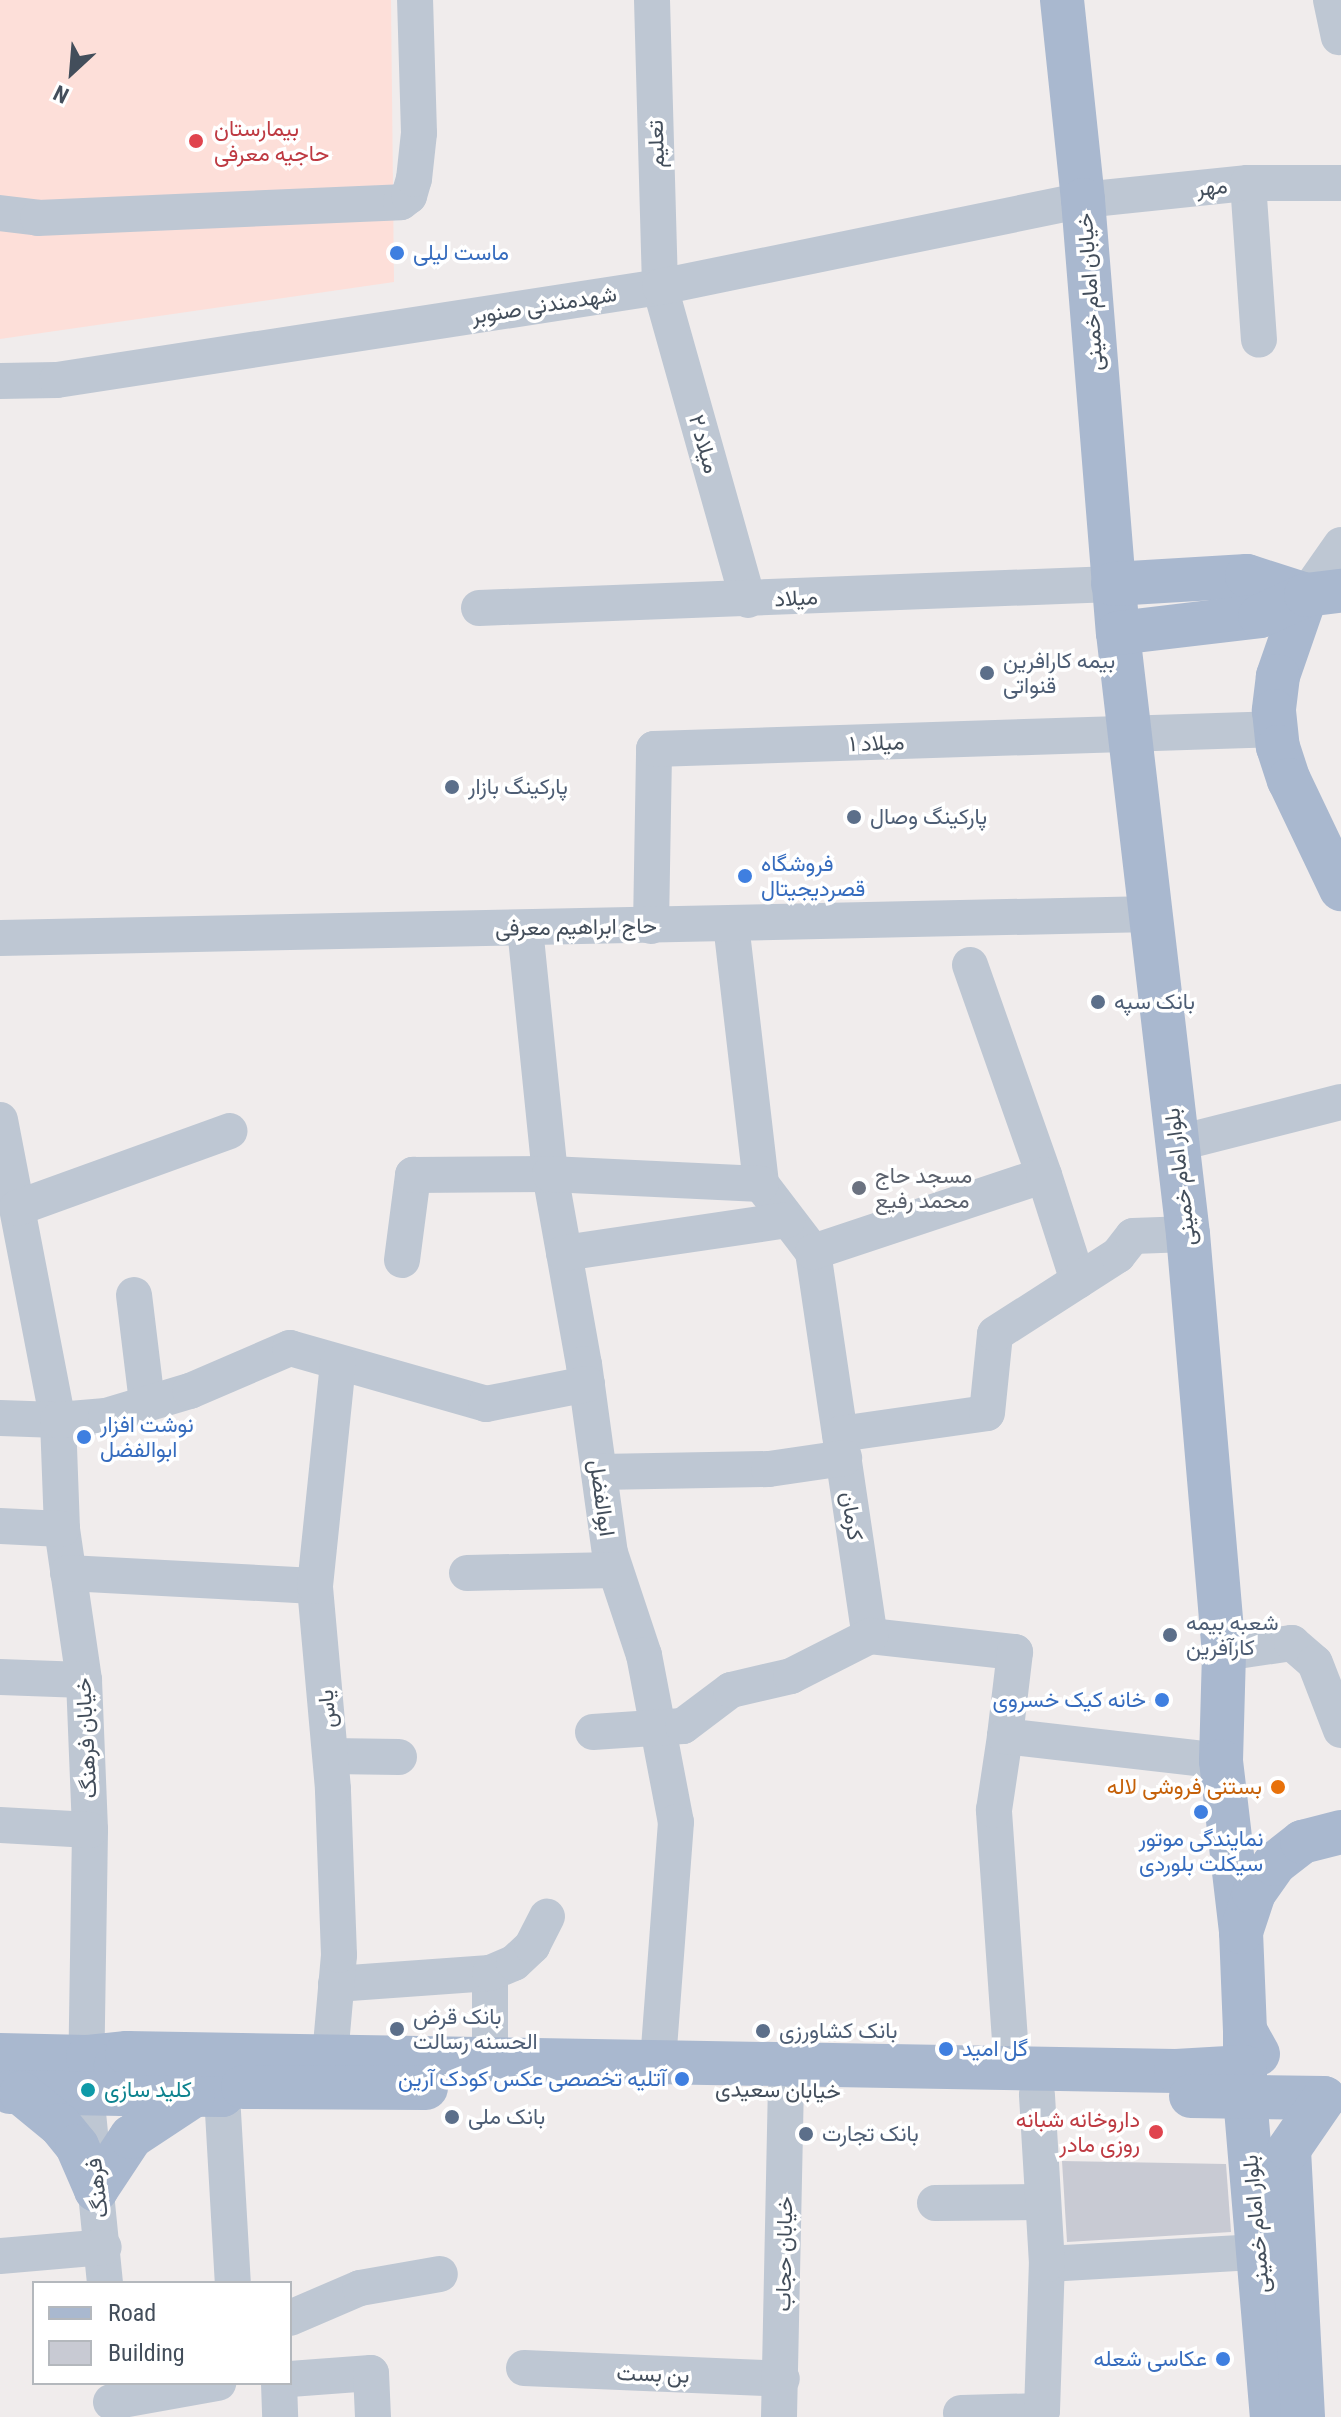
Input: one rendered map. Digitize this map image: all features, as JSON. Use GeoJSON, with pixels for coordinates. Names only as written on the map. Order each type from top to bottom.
{"type":"FeatureCollection","features":[{"type":"Feature","properties":{"kind":"main road","name":"خیابان امام خمینی"},"geometry":{"type":"LineString","coordinates":[[1062,0],[1083,200],[1113,584]]}},
{"type":"Feature","properties":{"kind":"main road"},"geometry":{"type":"LineString","coordinates":[[1113,584],[1247,576],[1323,593]]}},
{"type":"Feature","properties":{"kind":"main road","name":"بلوار امام خمینی"},"geometry":{"type":"LineString","coordinates":[[1113,584],[1153,914],[1175,1144],[1188,1234],[1224,1653],[1222,1767],[1241,1932],[1245,2065],[1272,2417]]}},
{"type":"Feature","properties":{"kind":"main road"},"geometry":{"type":"LineString","coordinates":[[1118,633],[1260,616],[1323,593]]}},
{"type":"Feature","properties":{"kind":"main road"},"geometry":{"type":"LineString","coordinates":[[1323,593],[1278,676],[1274,711],[1289,780],[1341,889]]}},
{"type":"Feature","properties":{"kind":"main road"},"geometry":{"type":"LineString","coordinates":[[1241,1932],[1254,1893],[1274,1864],[1302,1842],[1341,1832]]}},
{"type":"Feature","properties":{"kind":"main road"},"geometry":{"type":"LineString","coordinates":[[0,2055],[106,2074],[217,2084]]}},
{"type":"Feature","properties":{"kind":"main road","name":"خیابان سعیدی"},"geometry":{"type":"LineString","coordinates":[[217,2084],[330,2056],[658,2063],[1024,2081]]}},
{"type":"Feature","properties":{"kind":"main road"},"geometry":{"type":"LineString","coordinates":[[1245,2065],[1263,2062],[1290,2086],[1333,2098]]}},
{"type":"Feature","properties":{"kind":"main road","name":"خیابان سعیدی"},"geometry":{"type":"LineString","coordinates":[[217,2084],[786,2090],[1024,2081],[1245,2065],[1333,2098]]}},
{"type":"Feature","properties":{"kind":"main road"},"geometry":{"type":"LineString","coordinates":[[11,2092],[106,2074]]}},
{"type":"Feature","properties":{"kind":"main road"},"geometry":{"type":"LineString","coordinates":[[96,2190],[131,2137],[217,2084]]}},
{"type":"Feature","properties":{"kind":"main road"},"geometry":{"type":"LineString","coordinates":[[11,2092],[60,2125],[77,2146],[96,2190]]}},
{"type":"Feature","properties":{"kind":"main road","name":"بلوار امام خمینی"},"geometry":{"type":"LineString","coordinates":[[1303,2417],[1289,2149],[1333,2098]]}},
{"type":"Feature","properties":{"kind":"street"},"geometry":{"type":"LineString","coordinates":[[0,213],[9,217],[38,218],[401,202],[409,196],[414,179],[419,133],[415,0]]}},
{"type":"Feature","properties":{"kind":"street","name":"تعلیم"},"geometry":{"type":"LineString","coordinates":[[652,0],[660,287]]}},
{"type":"Feature","properties":{"kind":"street"},"geometry":{"type":"LineString","coordinates":[[1331,0],[1339,37]]}},
{"type":"Feature","properties":{"kind":"street"},"geometry":{"type":"LineString","coordinates":[[1248,183],[1259,340]]}},
{"type":"Feature","properties":{"kind":"street","name":"مهر"},"geometry":{"type":"LineString","coordinates":[[1083,200],[1248,183],[1341,183]]}},
{"type":"Feature","properties":{"kind":"street","name":"شهدمندنی صنوبر"},"geometry":{"type":"LineString","coordinates":[[0,381],[57,380],[660,287],[1083,200]]}},
{"type":"Feature","properties":{"kind":"street","name":"میلاد ۲"},"geometry":{"type":"LineString","coordinates":[[660,287],[748,600]]}},
{"type":"Feature","properties":{"kind":"street"},"geometry":{"type":"LineString","coordinates":[[1323,593],[1341,545]]}},
{"type":"Feature","properties":{"kind":"street","name":"میلاد"},"geometry":{"type":"LineString","coordinates":[[479,608],[1113,584]]}},
{"type":"Feature","properties":{"kind":"street","name":"میلاد ۱"},"geometry":{"type":"LineString","coordinates":[[651,926],[654,749],[1276,729]]}},
{"type":"Feature","properties":{"kind":"street","name":"حاج ابراهیم معرفی"},"geometry":{"type":"LineString","coordinates":[[0,938],[1153,914]]}},
{"type":"Feature","properties":{"kind":"street"},"geometry":{"type":"LineString","coordinates":[[402,1260],[413,1175],[550,1174],[761,1184],[731,924]]}},
{"type":"Feature","properties":{"kind":"street","name":"ابوالفضل"},"geometry":{"type":"LineString","coordinates":[[525,928],[550,1174],[587,1384],[615,1570],[644,1655],[676,1822],[658,2063]]}},
{"type":"Feature","properties":{"kind":"street"},"geometry":{"type":"LineString","coordinates":[[970,965],[1078,1281]]}},
{"type":"Feature","properties":{"kind":"street"},"geometry":{"type":"LineString","coordinates":[[1175,1144],[1341,1102]]}},
{"type":"Feature","properties":{"kind":"street","name":"خیابان فرهنگ"},"geometry":{"type":"LineString","coordinates":[[0,1120],[58,1420],[62,1529],[84,1680],[106,2074]]}},
{"type":"Feature","properties":{"kind":"street"},"geometry":{"type":"LineString","coordinates":[[17,1208],[230,1131]]}},
{"type":"Feature","properties":{"kind":"street"},"geometry":{"type":"LineString","coordinates":[[813,1252],[1044,1175]]}},
{"type":"Feature","properties":{"kind":"street","name":"کرمان"},"geometry":{"type":"LineString","coordinates":[[761,1184],[813,1252],[870,1636]]}},
{"type":"Feature","properties":{"kind":"street"},"geometry":{"type":"LineString","coordinates":[[564,1253],[788,1220]]}},
{"type":"Feature","properties":{"kind":"street"},"geometry":{"type":"LineString","coordinates":[[599,1472],[769,1469],[842,1446],[987,1413],[995,1334],[1118,1255],[1133,1236],[1188,1234]]}},
{"type":"Feature","properties":{"kind":"street"},"geometry":{"type":"LineString","coordinates":[[134,1295],[147,1403]]}},
{"type":"Feature","properties":{"kind":"street"},"geometry":{"type":"LineString","coordinates":[[0,1418],[58,1420],[106,1416],[190,1391],[290,1348],[486,1404],[587,1384]]}},
{"type":"Feature","properties":{"kind":"street","name":"یاس"},"geometry":{"type":"LineString","coordinates":[[330,2056],[339,1955],[331,1756],[315,1586],[338,1363]]}},
{"type":"Feature","properties":{"kind":"street"},"geometry":{"type":"LineString","coordinates":[[0,1526],[62,1529]]}},
{"type":"Feature","properties":{"kind":"street"},"geometry":{"type":"LineString","coordinates":[[467,1573],[615,1570]]}},
{"type":"Feature","properties":{"kind":"street"},"geometry":{"type":"LineString","coordinates":[[68,1573],[315,1586]]}},
{"type":"Feature","properties":{"kind":"street"},"geometry":{"type":"LineString","coordinates":[[593,1732],[683,1726],[731,1690],[791,1676],[870,1636],[1015,1652],[994,1810],[1024,2081],[1043,2202],[1047,2264],[1042,2411],[961,2413]]}},
{"type":"Feature","properties":{"kind":"street"},"geometry":{"type":"LineString","coordinates":[[1224,1653],[1292,1643],[1315,1663],[1341,1730]]}},
{"type":"Feature","properties":{"kind":"street"},"geometry":{"type":"LineString","coordinates":[[0,1677],[84,1680]]}},
{"type":"Feature","properties":{"kind":"street"},"geometry":{"type":"LineString","coordinates":[[1005,1736],[1222,1767]]}},
{"type":"Feature","properties":{"kind":"street"},"geometry":{"type":"LineString","coordinates":[[331,1756],[399,1757]]}},
{"type":"Feature","properties":{"kind":"street"},"geometry":{"type":"LineString","coordinates":[[0,1825],[90,1830]]}},
{"type":"Feature","properties":{"kind":"street"},"geometry":{"type":"LineString","coordinates":[[336,1984],[490,1973],[514,1963],[532,1946],[547,1917]]}},
{"type":"Feature","properties":{"kind":"street"},"geometry":{"type":"LineString","coordinates":[[490,1973],[490,2059]]}},
{"type":"Feature","properties":{"kind":"street","name":"فرهنگ"},"geometry":{"type":"LineString","coordinates":[[105,2281],[96,2190],[106,2074]]}},
{"type":"Feature","properties":{"kind":"street"},"geometry":{"type":"LineString","coordinates":[[217,2084],[233,2281]]}},
{"type":"Feature","properties":{"kind":"street","name":"خیابان حجاب"},"geometry":{"type":"LineString","coordinates":[[779,2417],[786,2090]]}},
{"type":"Feature","properties":{"kind":"street"},"geometry":{"type":"LineString","coordinates":[[935,2203],[1043,2202]]}},
{"type":"Feature","properties":{"kind":"street"},"geometry":{"type":"LineString","coordinates":[[0,2256],[104,2247]]}},
{"type":"Feature","properties":{"kind":"street"},"geometry":{"type":"LineString","coordinates":[[1047,2264],[1258,2252]]}},
{"type":"Feature","properties":{"kind":"street"},"geometry":{"type":"LineString","coordinates":[[292,2317],[360,2288],[440,2274]]}},
{"type":"Feature","properties":{"kind":"street","name":"بن بست"},"geometry":{"type":"LineString","coordinates":[[524,2368],[782,2379]]}},
{"type":"Feature","properties":{"kind":"street"},"geometry":{"type":"LineString","coordinates":[[292,2379],[371,2373],[373,2417]]}},
{"type":"Feature","properties":{"kind":"street"},"geometry":{"type":"LineString","coordinates":[[111,2401],[206,2385]]}},
{"type":"Feature","properties":{"kind":"street"},"geometry":{"type":"LineString","coordinates":[[279,2385],[280,2417]]}},
{"type":"Feature","properties":{"kind":"shaded area","name":"بیمارستان حاجیه معرفی"},"geometry":{"type":"Polygon","coordinates":[[[0,0],[391,0],[394,282],[0,339],[0,0]]]}},
{"type":"Feature","properties":{"kind":"building"},"geometry":{"type":"Polygon","coordinates":[[[1062,2161],[1226,2164],[1231,2232],[1067,2242],[1062,2161]]]}},
{"type":"Feature","properties":{"kind":"place","name":"بیمارستان حاجیه معرفی"},"geometry":{"type":"Point","coordinates":[196,141]}},
{"type":"Feature","properties":{"kind":"place","name":"ماست لیلی"},"geometry":{"type":"Point","coordinates":[397,253]}},
{"type":"Feature","properties":{"kind":"place","name":"بیمه کارافرین قنواتی"},"geometry":{"type":"Point","coordinates":[987,673]}},
{"type":"Feature","properties":{"kind":"place","name":"پارکینگ بازار"},"geometry":{"type":"Point","coordinates":[452,787]}},
{"type":"Feature","properties":{"kind":"place","name":"پارکینگ وصال"},"geometry":{"type":"Point","coordinates":[854,817]}},
{"type":"Feature","properties":{"kind":"place","name":"فروشگاه قصردیجیتال"},"geometry":{"type":"Point","coordinates":[745,876]}},
{"type":"Feature","properties":{"kind":"place","name":"بانک سپه"},"geometry":{"type":"Point","coordinates":[1098,1002]}},
{"type":"Feature","properties":{"kind":"place","name":"مسجد حاج محمد رفیع"},"geometry":{"type":"Point","coordinates":[859,1188]}},
{"type":"Feature","properties":{"kind":"place","name":"نوشت افزار ابوالفضل"},"geometry":{"type":"Point","coordinates":[84,1437]}},
{"type":"Feature","properties":{"kind":"place","name":"شعبه بیمه کارآفرین"},"geometry":{"type":"Point","coordinates":[1170,1635]}},
{"type":"Feature","properties":{"kind":"place","name":"خانه کیک خسروی"},"geometry":{"type":"Point","coordinates":[1162,1700]}},
{"type":"Feature","properties":{"kind":"place","name":"بستنی فروشی لاله"},"geometry":{"type":"Point","coordinates":[1278,1787]}},
{"type":"Feature","properties":{"kind":"place","name":"نمایندگی موتور سیکلت بلوردی"},"geometry":{"type":"Point","coordinates":[1201,1812]}},
{"type":"Feature","properties":{"kind":"place","name":"بانک قرض الحسنه رسالت"},"geometry":{"type":"Point","coordinates":[397,2029]}},
{"type":"Feature","properties":{"kind":"place","name":"بانک کشاورزی"},"geometry":{"type":"Point","coordinates":[763,2031]}},
{"type":"Feature","properties":{"kind":"place","name":"گل امید"},"geometry":{"type":"Point","coordinates":[946,2049]}},
{"type":"Feature","properties":{"kind":"place","name":"آتلیه تخصصی عکس کودک آرین"},"geometry":{"type":"Point","coordinates":[682,2079]}},
{"type":"Feature","properties":{"kind":"place","name":"کلید سازی"},"geometry":{"type":"Point","coordinates":[88,2090]}},
{"type":"Feature","properties":{"kind":"place","name":"بانک ملی"},"geometry":{"type":"Point","coordinates":[452,2117]}},
{"type":"Feature","properties":{"kind":"place","name":"داروخانه شبانه روزی مادر"},"geometry":{"type":"Point","coordinates":[1156,2132]}},
{"type":"Feature","properties":{"kind":"place","name":"بانک تجارت"},"geometry":{"type":"Point","coordinates":[806,2134]}},
{"type":"Feature","properties":{"kind":"place","name":"عکاسی شعله"},"geometry":{"type":"Point","coordinates":[1223,2359]}}]}
